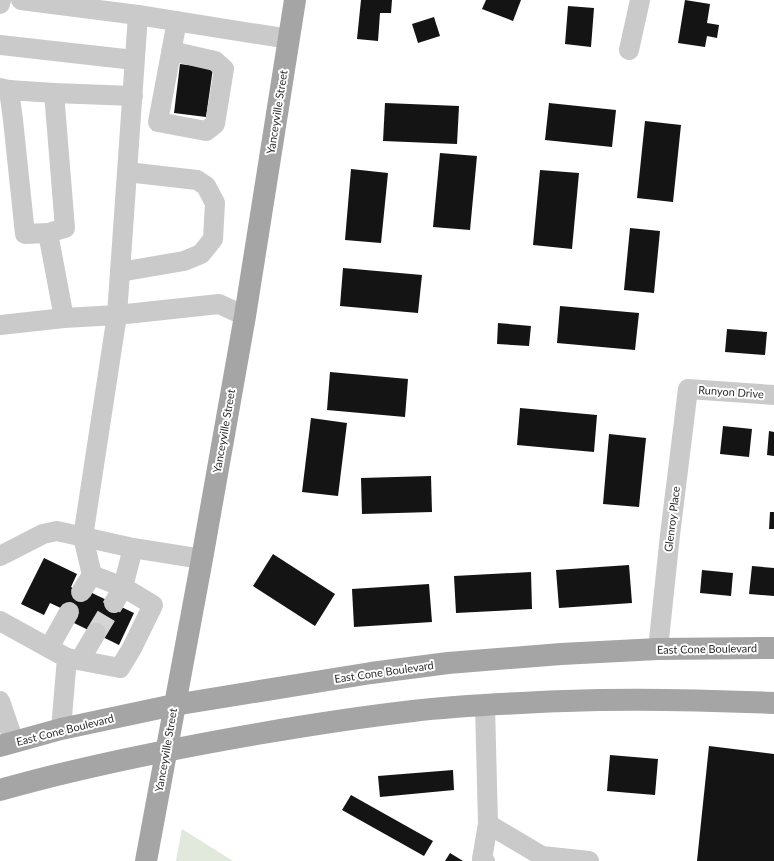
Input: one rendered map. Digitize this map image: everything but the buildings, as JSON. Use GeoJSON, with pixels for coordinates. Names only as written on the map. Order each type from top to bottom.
{"type":"FeatureCollection","features":[{"type":"Feature","properties":{"kind":"main road","name":"Yanceyville Street"},"geometry":{"type":"LineString","coordinates":[[146,861],[245,316],[295,0]]}},
{"type":"Feature","properties":{"kind":"main road","name":"East Cone Boulevard"},"geometry":{"type":"LineString","coordinates":[[7,744],[61,729],[174,705],[371,673],[448,664],[561,654],[658,650],[774,648]]}},
{"type":"Feature","properties":{"kind":"main road"},"geometry":{"type":"LineString","coordinates":[[0,790],[32,781],[166,750],[332,722],[415,711],[485,705],[567,701],[645,700],[774,703]]}},
{"type":"Feature","properties":{"kind":"street"},"geometry":{"type":"LineString","coordinates":[[21,0],[138,15],[289,39]]}},
{"type":"Feature","properties":{"kind":"street"},"geometry":{"type":"LineString","coordinates":[[629,50],[640,0]]}},
{"type":"Feature","properties":{"kind":"street"},"geometry":{"type":"LineString","coordinates":[[0,621],[49,648],[74,659],[120,668],[132,648],[153,605],[118,595],[92,576],[84,537],[117,315],[138,15]]}},
{"type":"Feature","properties":{"kind":"street"},"geometry":{"type":"LineString","coordinates":[[158,122],[177,21]]}},
{"type":"Feature","properties":{"kind":"street"},"geometry":{"type":"LineString","coordinates":[[0,45],[134,60]]}},
{"type":"Feature","properties":{"kind":"street"},"geometry":{"type":"LineString","coordinates":[[130,120],[158,122],[206,131],[215,124],[224,69],[215,61],[171,51]]}},
{"type":"Feature","properties":{"kind":"street"},"geometry":{"type":"LineString","coordinates":[[54,93],[65,228],[48,233],[25,234],[13,120],[4,89],[54,93],[132,96]]}},
{"type":"Feature","properties":{"kind":"street"},"geometry":{"type":"LineString","coordinates":[[120,272],[184,261],[201,254],[213,239],[215,202],[206,186],[197,180],[127,172]]}},
{"type":"Feature","properties":{"kind":"street"},"geometry":{"type":"LineString","coordinates":[[48,233],[64,318]]}},
{"type":"Feature","properties":{"kind":"street"},"geometry":{"type":"LineString","coordinates":[[0,325],[64,318],[117,315],[219,304],[245,316]]}},
{"type":"Feature","properties":{"kind":"street","name":"Runyon Drive"},"geometry":{"type":"LineString","coordinates":[[688,389],[774,394]]}},
{"type":"Feature","properties":{"kind":"street","name":"Glenroy Place"},"geometry":{"type":"LineString","coordinates":[[658,650],[670,535],[688,389]]}},
{"type":"Feature","properties":{"kind":"street"},"geometry":{"type":"LineString","coordinates":[[0,556],[43,534],[57,531],[133,548],[202,558]]}},
{"type":"Feature","properties":{"kind":"street"},"geometry":{"type":"LineString","coordinates":[[118,595],[133,548]]}},
{"type":"Feature","properties":{"kind":"street"},"geometry":{"type":"LineString","coordinates":[[81,592],[92,576]]}},
{"type":"Feature","properties":{"kind":"street"},"geometry":{"type":"LineString","coordinates":[[49,648],[69,612]]}},
{"type":"Feature","properties":{"kind":"street"},"geometry":{"type":"LineString","coordinates":[[61,729],[74,659],[96,634]]}},
{"type":"Feature","properties":{"kind":"street"},"geometry":{"type":"LineString","coordinates":[[0,702],[7,744]]}},
{"type":"Feature","properties":{"kind":"street"},"geometry":{"type":"LineString","coordinates":[[485,705],[488,824],[482,859],[485,861]]}},
{"type":"Feature","properties":{"kind":"street"},"geometry":{"type":"LineString","coordinates":[[488,824],[542,856],[589,861]]}},
{"type":"Feature","properties":{"kind":"shaded area"},"geometry":{"type":"Polygon","coordinates":[[[182,829],[233,861],[176,861],[182,829]]]}},
{"type":"Feature","properties":{"kind":"tunnel"},"geometry":{"type":"LineString","coordinates":[[96,633],[114,603]]}}]}
